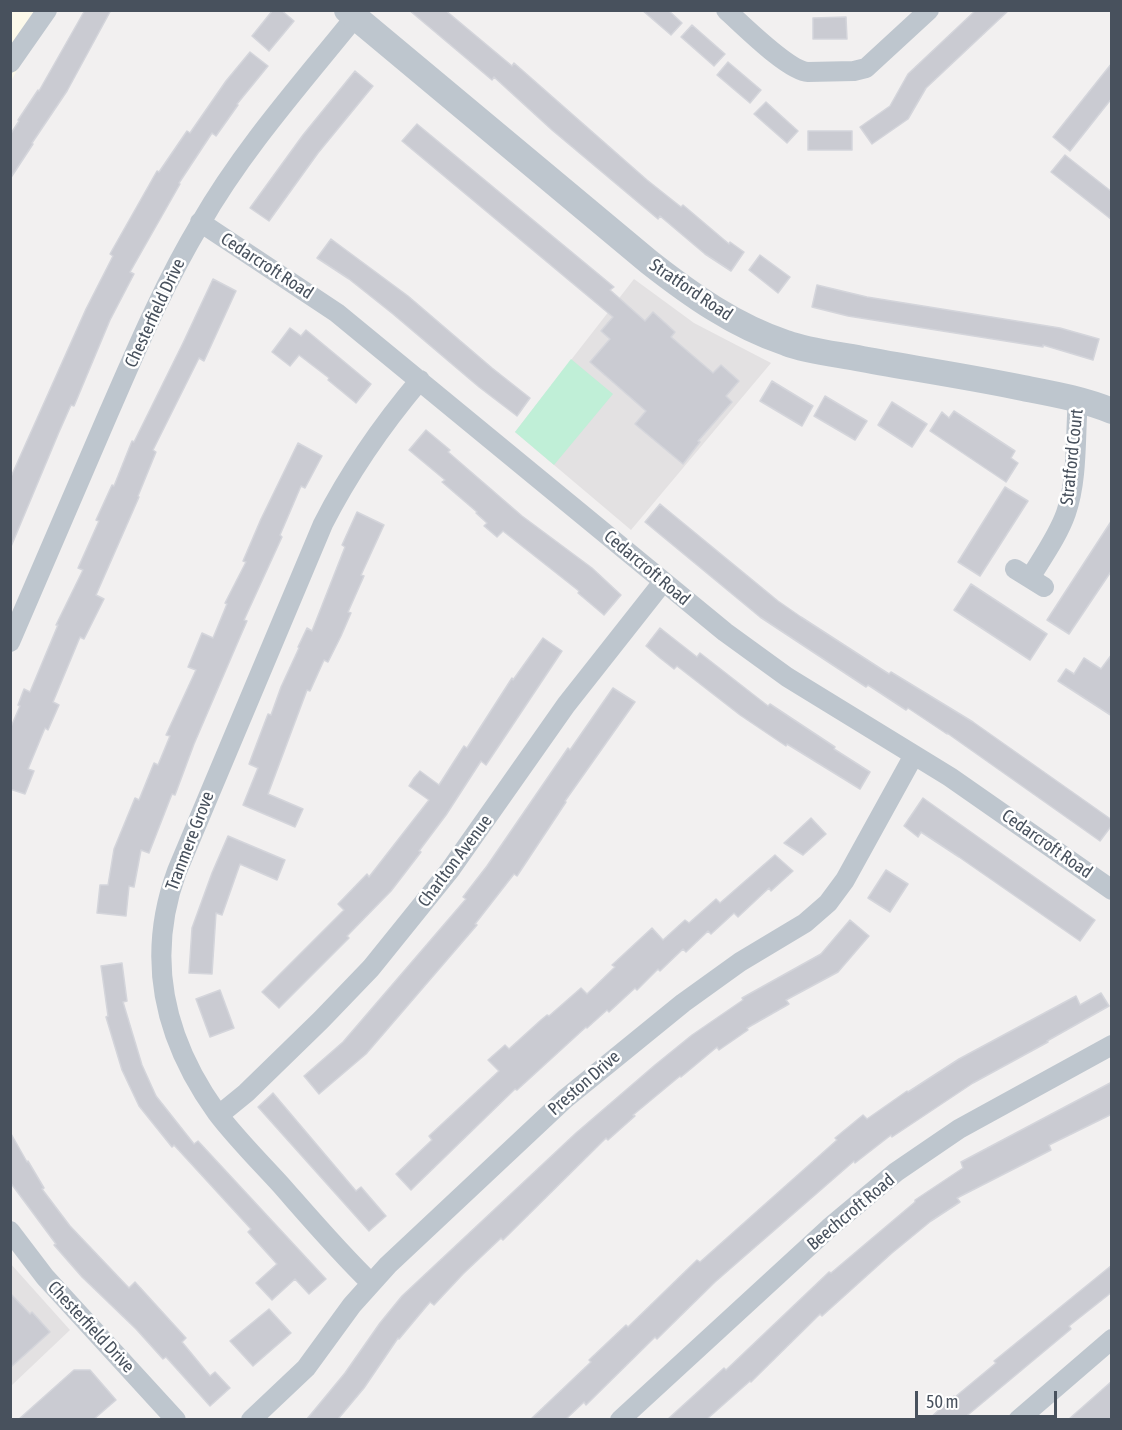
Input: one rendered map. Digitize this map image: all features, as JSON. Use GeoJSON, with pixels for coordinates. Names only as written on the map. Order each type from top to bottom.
{"type":"FeatureCollection","features":[{"type":"Feature","properties":{"kind":"street"},"geometry":{"type":"LineString","coordinates":[[10,63],[47,10]]}},
{"type":"Feature","properties":{"kind":"street"},"geometry":{"type":"LineString","coordinates":[[726,10],[789,65],[802,72],[854,71],[866,68],[929,10]]}},
{"type":"Feature","properties":{"kind":"street","name":"Chesterfield Drive"},"geometry":{"type":"LineString","coordinates":[[10,642],[142,336],[177,263],[201,222],[269,123],[351,14]]}},
{"type":"Feature","properties":{"kind":"street","name":"Stratford Road"},"geometry":{"type":"LineString","coordinates":[[351,14],[667,276],[715,310],[787,344],[969,376],[1078,399],[1112,411]]}},
{"type":"Feature","properties":{"kind":"street","name":"Cedarcroft Road"},"geometry":{"type":"LineString","coordinates":[[201,222],[337,313],[725,632],[787,677],[994,806],[1112,890]]}},
{"type":"Feature","properties":{"kind":"street","name":"Tranmere Grove"},"geometry":{"type":"LineString","coordinates":[[370,1283],[219,1115],[189,1068],[178,1044],[165,1001],[161,948],[164,912],[170,890],[193,830],[323,524],[338,494],[374,438],[420,380]]}},
{"type":"Feature","properties":{"kind":"street","name":"Stratford Court"},"geometry":{"type":"LineString","coordinates":[[1030,578],[1062,522],[1069,503],[1073,479],[1078,399]]}},
{"type":"Feature","properties":{"kind":"street","name":"Charlton Avenue"},"geometry":{"type":"LineString","coordinates":[[219,1115],[246,1093],[328,1013],[385,952],[475,836],[566,705],[663,582]]}},
{"type":"Feature","properties":{"kind":"street","name":"Preston Drive"},"geometry":{"type":"LineString","coordinates":[[251,1419],[306,1368],[370,1283],[530,1131],[608,1062],[715,979],[805,922],[828,903],[845,880],[914,755]]}},
{"type":"Feature","properties":{"kind":"street","name":"Beechcroft Road"},"geometry":{"type":"LineString","coordinates":[[620,1419],[829,1228],[896,1172],[959,1129],[1112,1045]]}},
{"type":"Feature","properties":{"kind":"street","name":"Chesterfield Drive"},"geometry":{"type":"LineString","coordinates":[[10,1231],[45,1277],[176,1419]]}},
{"type":"Feature","properties":{"kind":"street"},"geometry":{"type":"LineString","coordinates":[[1018,1419],[1112,1339]]}},
{"type":"Feature","properties":{"kind":"shaded area"},"geometry":{"type":"Polygon","coordinates":[[[11,11],[51,11],[11,81],[11,11]]]}},
{"type":"Feature","properties":{"kind":"shaded area"},"geometry":{"type":"Polygon","coordinates":[[[634,279],[694,323],[771,363],[631,530],[515,432],[634,279]]]}},
{"type":"Feature","properties":{"kind":"shaded area"},"geometry":{"type":"Polygon","coordinates":[[[10,1263],[70,1330],[11,1386],[10,1386],[10,1263]]]}},
{"type":"Feature","properties":{"kind":"green space"},"geometry":{"type":"Polygon","coordinates":[[[571,359],[613,394],[554,465],[515,432],[571,359]]]}},
{"type":"Feature","properties":{"kind":"building"},"geometry":{"type":"Polygon","coordinates":[[[85,10],[111,10],[67,91],[10,179],[10,135],[39,91],[85,10]]]}},
{"type":"Feature","properties":{"kind":"building"},"geometry":{"type":"Polygon","coordinates":[[[273,10],[281,10],[294,21],[269,51],[252,36],[273,10]]]}},
{"type":"Feature","properties":{"kind":"building"},"geometry":{"type":"Polygon","coordinates":[[[409,10],[445,10],[512,66],[514,63],[647,180],[681,207],[683,205],[729,244],[730,242],[744,252],[731,271],[705,254],[660,216],[658,219],[552,130],[494,77],[492,80],[409,10]]]}},
{"type":"Feature","properties":{"kind":"building"},"geometry":{"type":"Polygon","coordinates":[[[642,10],[668,10],[682,23],[671,35],[642,10]]]}},
{"type":"Feature","properties":{"kind":"building"},"geometry":{"type":"Polygon","coordinates":[[[976,10],[1009,10],[926,88],[908,119],[872,144],[860,127],[890,106],[908,74],[976,10]]]}},
{"type":"Feature","properties":{"kind":"building"},"geometry":{"type":"Polygon","coordinates":[[[846,17],[847,39],[813,39],[813,18],[846,17]]]}},
{"type":"Feature","properties":{"kind":"building"},"geometry":{"type":"Polygon","coordinates":[[[692,25],[725,54],[714,66],[681,37],[692,25]]]}},
{"type":"Feature","properties":{"kind":"building"},"geometry":{"type":"Polygon","coordinates":[[[250,52],[268,66],[237,104],[216,136],[212,133],[179,183],[130,272],[134,274],[110,320],[74,406],[71,405],[10,549],[10,479],[86,309],[113,256],[110,254],[157,171],[159,172],[187,131],[190,133],[226,81],[250,52]]]}},
{"type":"Feature","properties":{"kind":"building"},"geometry":{"type":"Polygon","coordinates":[[[728,62],[761,90],[750,103],[717,75],[728,62]]]}},
{"type":"Feature","properties":{"kind":"building"},"geometry":{"type":"Polygon","coordinates":[[[1112,63],[1112,98],[1070,151],[1053,137],[1112,63]]]}},
{"type":"Feature","properties":{"kind":"building"},"geometry":{"type":"Polygon","coordinates":[[[355,71],[373,86],[318,153],[269,221],[250,208],[303,135],[355,71]]]}},
{"type":"Feature","properties":{"kind":"building"},"geometry":{"type":"Polygon","coordinates":[[[766,102],[798,131],[787,143],[754,114],[766,102]]]}},
{"type":"Feature","properties":{"kind":"building"},"geometry":{"type":"Polygon","coordinates":[[[417,124],[614,287],[610,290],[645,321],[653,312],[675,332],[671,337],[713,373],[721,365],[739,381],[726,396],[732,402],[698,441],[700,442],[683,464],[635,424],[646,411],[590,362],[610,339],[601,331],[613,317],[402,141],[417,124]]]}},
{"type":"Feature","properties":{"kind":"building"},"geometry":{"type":"Polygon","coordinates":[[[808,131],[852,131],[852,150],[808,150],[808,131]]]}},
{"type":"Feature","properties":{"kind":"building"},"geometry":{"type":"Polygon","coordinates":[[[1065,155],[1112,192],[1112,220],[1051,172],[1065,155]]]}},
{"type":"Feature","properties":{"kind":"building"},"geometry":{"type":"Polygon","coordinates":[[[331,239],[408,296],[530,398],[517,416],[349,279],[317,258],[331,239]]]}},
{"type":"Feature","properties":{"kind":"building"},"geometry":{"type":"Polygon","coordinates":[[[760,255],[790,277],[778,293],[749,270],[760,255]]]}},
{"type":"Feature","properties":{"kind":"building"},"geometry":{"type":"Polygon","coordinates":[[[213,279],[236,291],[204,361],[199,358],[153,450],[156,452],[139,497],[96,595],[104,599],[84,639],[80,637],[53,702],[59,705],[48,730],[45,728],[28,769],[34,771],[25,794],[10,789],[10,729],[20,706],[18,705],[24,689],[30,692],[58,625],[56,625],[83,570],[78,568],[99,521],[96,520],[112,485],[114,486],[132,441],[134,442],[213,279]]]}},
{"type":"Feature","properties":{"kind":"building"},"geometry":{"type":"Polygon","coordinates":[[[817,285],[867,297],[1060,328],[1099,339],[1093,360],[1043,345],[1043,347],[848,316],[812,307],[817,285]]]}},
{"type":"Feature","properties":{"kind":"building"},"geometry":{"type":"Polygon","coordinates":[[[290,328],[301,336],[306,330],[371,384],[356,403],[299,355],[290,366],[272,352],[290,328]]]}},
{"type":"Feature","properties":{"kind":"building"},"geometry":{"type":"Polygon","coordinates":[[[772,381],[813,406],[802,426],[760,401],[772,381]]]}},
{"type":"Feature","properties":{"kind":"building"},"geometry":{"type":"Polygon","coordinates":[[[825,396],[867,421],[855,440],[814,416],[825,396]]]}},
{"type":"Feature","properties":{"kind":"building"},"geometry":{"type":"Polygon","coordinates":[[[892,402],[927,424],[912,447],[878,425],[892,402]]]}},
{"type":"Feature","properties":{"kind":"building"},"geometry":{"type":"Polygon","coordinates":[[[954,411],[1015,451],[1011,458],[1018,463],[1006,482],[930,431],[942,412],[949,418],[954,411]]]}},
{"type":"Feature","properties":{"kind":"building"},"geometry":{"type":"Polygon","coordinates":[[[426,430],[522,516],[592,568],[621,595],[604,615],[578,593],[579,591],[503,531],[497,537],[484,526],[487,523],[477,512],[442,482],[445,480],[409,450],[426,430]]]}},
{"type":"Feature","properties":{"kind":"building"},"geometry":{"type":"Polygon","coordinates":[[[298,443],[322,456],[305,488],[301,486],[280,535],[282,537],[244,620],[247,621],[149,853],[141,850],[134,887],[129,886],[126,916],[97,913],[100,885],[108,885],[114,849],[135,798],[139,800],[154,763],[158,765],[170,736],[166,735],[196,670],[188,667],[202,633],[213,638],[227,604],[225,603],[246,562],[243,561],[261,519],[298,443]]]}},
{"type":"Feature","properties":{"kind":"building"},"geometry":{"type":"Polygon","coordinates":[[[1005,487],[1028,501],[980,576],[958,562],[1005,487]]]}},
{"type":"Feature","properties":{"kind":"building"},"geometry":{"type":"Polygon","coordinates":[[[660,504],[778,601],[889,674],[891,672],[973,722],[1112,820],[1112,825],[1100,841],[947,733],[868,685],[866,687],[760,617],[645,522],[660,504]]]}},
{"type":"Feature","properties":{"kind":"building"},"geometry":{"type":"Polygon","coordinates":[[[357,512],[384,525],[361,575],[364,576],[348,612],[351,613],[341,636],[328,662],[324,660],[310,691],[307,690],[268,794],[303,809],[295,827],[243,805],[258,768],[249,764],[268,714],[271,715],[307,628],[312,631],[345,547],[342,545],[357,512]]]}},
{"type":"Feature","properties":{"kind":"building"},"geometry":{"type":"Polygon","coordinates":[[[1112,520],[1112,570],[1069,634],[1047,620],[1112,520]]]}},
{"type":"Feature","properties":{"kind":"building"},"geometry":{"type":"Polygon","coordinates":[[[971,584],[1047,634],[1030,660],[954,610],[971,584]]]}},
{"type":"Feature","properties":{"kind":"building"},"geometry":{"type":"Polygon","coordinates":[[[660,628],[697,657],[700,653],[768,706],[770,704],[870,772],[860,789],[787,744],[786,746],[740,715],[677,666],[674,669],[660,658],[646,646],[660,628]]]}},
{"type":"Feature","properties":{"kind":"building"},"geometry":{"type":"Polygon","coordinates":[[[543,638],[562,651],[486,765],[481,761],[446,815],[419,851],[421,852],[391,891],[347,936],[349,938],[279,1008],[262,992],[344,910],[338,904],[367,874],[369,877],[429,800],[409,786],[414,778],[420,771],[439,785],[464,746],[467,748],[512,678],[513,680],[543,638]]]}},
{"type":"Feature","properties":{"kind":"building"},"geometry":{"type":"Polygon","coordinates":[[[1112,654],[1112,716],[1058,681],[1066,669],[1074,674],[1084,658],[1101,669],[1112,654]]]}},
{"type":"Feature","properties":{"kind":"building"},"geometry":{"type":"Polygon","coordinates":[[[613,688],[635,702],[565,801],[517,876],[514,874],[475,924],[477,925],[366,1054],[319,1094],[304,1076],[343,1042],[466,899],[463,897],[613,688]]]}},
{"type":"Feature","properties":{"kind":"building"},"geometry":{"type":"Polygon","coordinates":[[[923,798],[1095,920],[1080,941],[921,832],[918,837],[904,826],[923,798]]]}},
{"type":"Feature","properties":{"kind":"building"},"geometry":{"type":"Polygon","coordinates":[[[811,818],[826,834],[803,855],[784,843],[811,818]]]}},
{"type":"Feature","properties":{"kind":"building"},"geometry":{"type":"Polygon","coordinates":[[[228,836],[285,860],[277,880],[240,864],[222,915],[216,913],[212,974],[189,973],[192,928],[228,836]]]}},
{"type":"Feature","properties":{"kind":"building"},"geometry":{"type":"Polygon","coordinates":[[[775,855],[793,871],[771,891],[769,888],[738,917],[734,913],[711,934],[708,931],[686,952],[683,949],[637,990],[635,988],[609,1012],[607,1010],[586,1027],[517,1090],[515,1089],[411,1190],[396,1174],[432,1140],[429,1136],[499,1071],[488,1060],[505,1045],[509,1049],[581,988],[587,994],[615,967],[612,965],[652,928],[663,940],[685,920],[689,923],[716,899],[720,903],[775,855]]]}},
{"type":"Feature","properties":{"kind":"building"},"geometry":{"type":"Polygon","coordinates":[[[886,870],[908,884],[890,912],[868,898],[886,870]]]}},
{"type":"Feature","properties":{"kind":"building"},"geometry":{"type":"Polygon","coordinates":[[[850,920],[869,936],[838,972],[786,1000],[789,1004],[747,1028],[748,1030],[719,1050],[717,1047],[633,1115],[635,1116],[608,1140],[606,1138],[503,1240],[501,1238],[463,1274],[434,1305],[430,1302],[398,1338],[364,1388],[338,1419],[307,1419],[345,1373],[402,1296],[576,1133],[655,1065],[692,1035],[743,1000],[742,998],[821,954],[850,920]]]}},
{"type":"Feature","properties":{"kind":"building"},"geometry":{"type":"Polygon","coordinates":[[[122,963],[127,1001],[123,1002],[142,1065],[156,1096],[194,1144],[198,1141],[326,1279],[309,1294],[295,1279],[272,1300],[256,1283],[277,1264],[248,1232],[251,1229],[174,1145],[172,1147],[139,1106],[122,1070],[106,1017],[108,1016],[101,966],[122,963]]]}},
{"type":"Feature","properties":{"kind":"building"},"geometry":{"type":"Polygon","coordinates":[[[220,990],[234,1028],[210,1037],[196,999],[220,990]]]}},
{"type":"Feature","properties":{"kind":"building"},"geometry":{"type":"Polygon","coordinates":[[[1101,993],[1109,1006],[973,1083],[892,1137],[891,1135],[855,1163],[854,1161],[715,1282],[586,1405],[584,1402],[566,1419],[531,1419],[626,1325],[628,1327],[697,1260],[700,1262],[863,1115],[867,1119],[959,1059],[1076,996],[1080,1005],[1101,993]]]}},
{"type":"Feature","properties":{"kind":"building"},"geometry":{"type":"Polygon","coordinates":[[[1112,1082],[1112,1114],[1049,1145],[1051,1150],[957,1198],[960,1202],[931,1221],[822,1316],[820,1314],[751,1382],[707,1419],[668,1419],[724,1368],[726,1370],[829,1272],[831,1273],[915,1200],[963,1168],[961,1162],[1112,1082]]]}},
{"type":"Feature","properties":{"kind":"building"},"geometry":{"type":"Polygon","coordinates":[[[273,1093],[356,1191],[361,1187],[386,1216],[369,1231],[258,1107],[273,1093]]]}},
{"type":"Feature","properties":{"kind":"building"},"geometry":{"type":"Polygon","coordinates":[[[10,1132],[44,1188],[42,1189],[70,1226],[129,1288],[135,1282],[186,1338],[182,1342],[210,1376],[215,1372],[230,1388],[210,1406],[166,1357],[163,1359],[136,1329],[82,1277],[54,1245],[56,1244],[10,1182],[10,1132]]]}},
{"type":"Feature","properties":{"kind":"building"},"geometry":{"type":"Polygon","coordinates":[[[1112,1265],[1112,1292],[1069,1326],[1071,1329],[963,1419],[929,1419],[996,1363],[994,1361],[1112,1265]]]}},
{"type":"Feature","properties":{"kind":"building"},"geometry":{"type":"Polygon","coordinates":[[[10,1293],[50,1332],[10,1368],[10,1293]]]}},
{"type":"Feature","properties":{"kind":"building"},"geometry":{"type":"Polygon","coordinates":[[[269,1309],[291,1333],[253,1366],[230,1341],[269,1309]]]}},
{"type":"Feature","properties":{"kind":"building"},"geometry":{"type":"Polygon","coordinates":[[[74,1370],[90,1370],[116,1400],[94,1419],[19,1419],[74,1370]]]}},
{"type":"Feature","properties":{"kind":"building"},"geometry":{"type":"Polygon","coordinates":[[[1112,1381],[1112,1419],[1069,1419],[1086,1404],[1112,1381]]]}}]}
